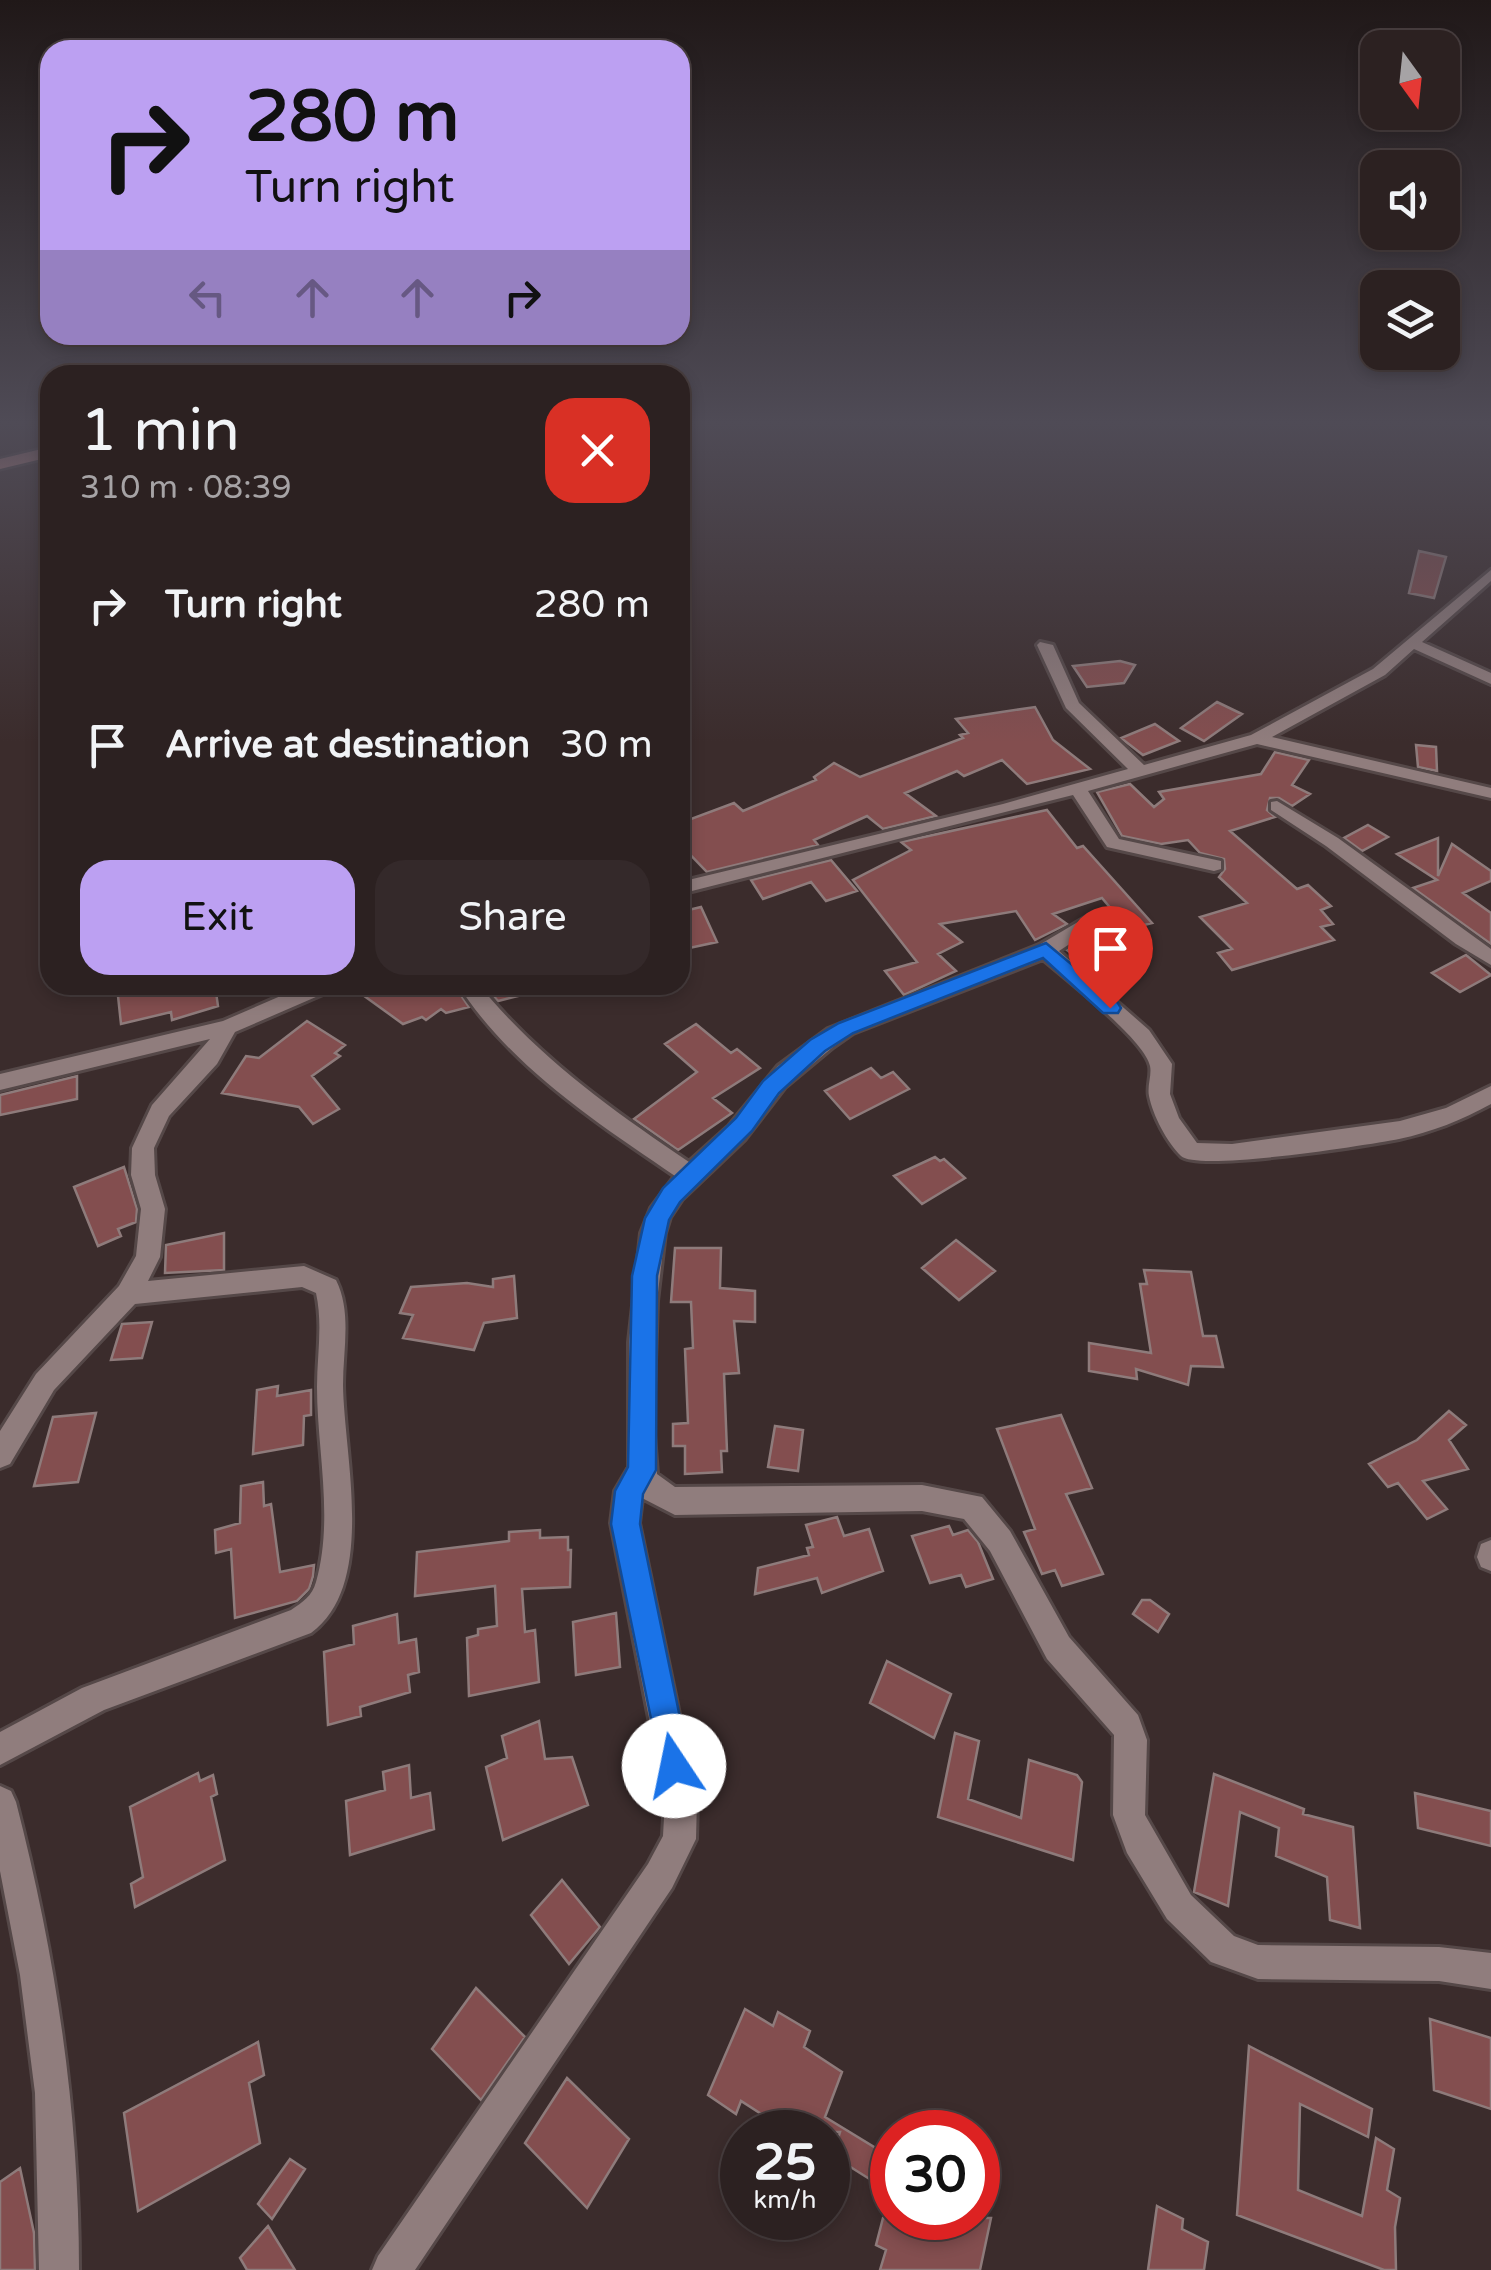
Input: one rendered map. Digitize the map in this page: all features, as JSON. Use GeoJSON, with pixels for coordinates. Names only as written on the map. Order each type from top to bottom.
{"type":"FeatureCollection","features":[{"type":"Feature","properties":{"kind":"street"},"geometry":{"type":"LineString","coordinates":[[690,886],[1078,789],[1257,739],[1379,672],[1491,574]]}},
{"type":"Feature","properties":{"kind":"street"},"geometry":{"type":"LineString","coordinates":[[1412,643],[1491,679]]}},
{"type":"Feature","properties":{"kind":"street"},"geometry":{"type":"LineString","coordinates":[[1045,645],[1072,705],[1141,772]]}},
{"type":"Feature","properties":{"kind":"street"},"geometry":{"type":"LineString","coordinates":[[1257,739],[1491,794]]}},
{"type":"Feature","properties":{"kind":"street"},"geometry":{"type":"LineString","coordinates":[[1078,789],[1113,843],[1214,864]]}},
{"type":"Feature","properties":{"kind":"street"},"geometry":{"type":"LineString","coordinates":[[1277,806],[1334,842],[1414,907],[1491,958]]}},
{"type":"Feature","properties":{"kind":"street"},"geometry":{"type":"LineString","coordinates":[[1093,920],[1046,950],[846,1028],[818,1045],[771,1087],[744,1124],[690,1174],[657,1218],[650,1244],[645,1276],[642,1470],[653,1491],[675,1501],[922,1498],[972,1507],[1000,1541],[1058,1648],[1127,1726],[1131,1740],[1127,1787],[1134,1828],[1163,1883],[1201,1930],[1224,1950],[1258,1962],[1439,1964],[1491,1971]]}},
{"type":"Feature","properties":{"kind":"street"},"geometry":{"type":"LineString","coordinates":[[1046,950],[1142,1034],[1160,1064],[1159,1094],[1168,1122],[1191,1152],[1232,1153],[1400,1130],[1454,1115],[1491,1094]]}},
{"type":"Feature","properties":{"kind":"street"},"geometry":{"type":"LineString","coordinates":[[0,1082],[228,1026],[302,995]]}},
{"type":"Feature","properties":{"kind":"street"},"geometry":{"type":"LineString","coordinates":[[476,995],[516,1043],[548,1072],[690,1174]]}},
{"type":"Feature","properties":{"kind":"street"},"geometry":{"type":"LineString","coordinates":[[0,1455],[44,1382],[128,1294],[148,1257],[153,1209],[143,1174],[147,1137],[160,1111],[208,1058],[228,1026]]}},
{"type":"Feature","properties":{"kind":"street"},"geometry":{"type":"LineString","coordinates":[[0,1749],[111,1692],[300,1622],[322,1606],[330,1581],[336,1494],[330,1386],[334,1313],[326,1287],[304,1276],[128,1294]]}},
{"type":"Feature","properties":{"kind":"street"},"geometry":{"type":"LineString","coordinates":[[392,2270],[632,1919],[679,1838],[681,1800],[626,1524],[629,1491],[642,1470]]}},
{"type":"Feature","properties":{"kind":"street"},"geometry":{"type":"LineString","coordinates":[[0,1802],[20,1876],[54,2094],[61,2209],[59,2270]]}},
{"type":"Feature","properties":{"kind":"building"},"geometry":{"type":"Polygon","coordinates":[[[1419,551],[1446,557],[1434,598],[1409,593],[1419,551]]]}},
{"type":"Feature","properties":{"kind":"building"},"geometry":{"type":"Polygon","coordinates":[[[1120,661],[1135,665],[1124,683],[1087,687],[1073,666],[1120,661]]]}},
{"type":"Feature","properties":{"kind":"building"},"geometry":{"type":"Polygon","coordinates":[[[1217,702],[1242,714],[1204,741],[1181,728],[1217,702]]]}},
{"type":"Feature","properties":{"kind":"building"},"geometry":{"type":"Polygon","coordinates":[[[1035,707],[1053,740],[1090,769],[1027,784],[1002,760],[964,776],[957,771],[905,793],[936,816],[883,829],[867,816],[814,840],[818,845],[707,872],[690,854],[690,819],[734,803],[743,811],[816,780],[814,777],[834,763],[860,777],[963,738],[960,735],[968,733],[956,719],[1035,707]]]}},
{"type":"Feature","properties":{"kind":"building"},"geometry":{"type":"Polygon","coordinates":[[[1155,724],[1179,741],[1143,755],[1121,738],[1155,724]]]}},
{"type":"Feature","properties":{"kind":"building"},"geometry":{"type":"Polygon","coordinates":[[[1416,745],[1436,747],[1437,771],[1418,767],[1416,745]]]}},
{"type":"Feature","properties":{"kind":"building"},"geometry":{"type":"Polygon","coordinates":[[[1275,752],[1309,760],[1292,785],[1310,794],[1292,806],[1279,798],[1270,798],[1267,810],[1275,817],[1230,831],[1297,889],[1308,885],[1331,906],[1321,910],[1333,924],[1321,927],[1334,940],[1232,970],[1218,953],[1232,949],[1200,917],[1247,903],[1219,877],[1225,869],[1224,859],[1200,853],[1188,840],[1161,844],[1122,836],[1097,792],[1130,784],[1154,807],[1164,799],[1159,792],[1261,774],[1275,752]]]}},
{"type":"Feature","properties":{"kind":"building"},"geometry":{"type":"Polygon","coordinates":[[[1047,810],[1077,848],[1083,846],[1152,923],[1128,929],[1102,898],[1053,914],[1067,924],[1035,940],[1016,911],[940,924],[962,942],[938,954],[956,971],[904,995],[885,971],[917,962],[853,880],[911,850],[901,842],[1047,810]]]}},
{"type":"Feature","properties":{"kind":"building"},"geometry":{"type":"Polygon","coordinates":[[[1368,825],[1388,837],[1362,851],[1344,838],[1368,825]]]}},
{"type":"Feature","properties":{"kind":"building"},"geometry":{"type":"Polygon","coordinates":[[[1438,838],[1438,876],[1452,844],[1491,871],[1491,881],[1463,893],[1491,913],[1491,944],[1413,888],[1437,880],[1397,854],[1438,838]]]}},
{"type":"Feature","properties":{"kind":"building"},"geometry":{"type":"Polygon","coordinates":[[[831,860],[857,891],[826,901],[811,882],[763,899],[751,880],[831,860]]]}},
{"type":"Feature","properties":{"kind":"building"},"geometry":{"type":"Polygon","coordinates":[[[701,907],[717,942],[690,948],[690,910],[701,907]]]}},
{"type":"Feature","properties":{"kind":"building"},"geometry":{"type":"Polygon","coordinates":[[[1086,938],[1123,964],[1102,976],[1067,950],[1086,938]]]}},
{"type":"Feature","properties":{"kind":"building"},"geometry":{"type":"Polygon","coordinates":[[[1466,955],[1491,975],[1460,992],[1432,973],[1466,955]]]}},
{"type":"Feature","properties":{"kind":"building"},"geometry":{"type":"Polygon","coordinates":[[[216,995],[218,1006],[172,1020],[171,1012],[121,1024],[118,996],[216,995]]]}},
{"type":"Feature","properties":{"kind":"building"},"geometry":{"type":"Polygon","coordinates":[[[363,995],[461,995],[469,1007],[446,1013],[441,1009],[426,1020],[422,1017],[403,1024],[363,995]]]}},
{"type":"Feature","properties":{"kind":"building"},"geometry":{"type":"Polygon","coordinates":[[[493,995],[522,995],[498,1001],[493,995]]]}},
{"type":"Feature","properties":{"kind":"building"},"geometry":{"type":"Polygon","coordinates":[[[307,1021],[345,1045],[335,1053],[340,1056],[312,1076],[339,1109],[313,1124],[299,1107],[222,1093],[246,1056],[259,1058],[307,1021]]]}},
{"type":"Feature","properties":{"kind":"building"},"geometry":{"type":"Polygon","coordinates":[[[696,1024],[731,1053],[737,1049],[760,1068],[713,1098],[732,1113],[678,1150],[634,1119],[697,1072],[665,1044],[696,1024]]]}},
{"type":"Feature","properties":{"kind":"building"},"geometry":{"type":"Polygon","coordinates":[[[871,1068],[881,1078],[893,1072],[909,1089],[850,1119],[825,1091],[871,1068]]]}},
{"type":"Feature","properties":{"kind":"building"},"geometry":{"type":"Polygon","coordinates":[[[77,1076],[77,1099],[0,1115],[0,1095],[77,1076]]]}},
{"type":"Feature","properties":{"kind":"building"},"geometry":{"type":"Polygon","coordinates":[[[935,1157],[944,1159],[965,1178],[922,1204],[894,1176],[935,1157]]]}},
{"type":"Feature","properties":{"kind":"building"},"geometry":{"type":"Polygon","coordinates":[[[124,1167],[137,1209],[136,1222],[118,1229],[121,1236],[98,1246],[74,1187],[124,1167]]]}},
{"type":"Feature","properties":{"kind":"building"},"geometry":{"type":"Polygon","coordinates":[[[224,1233],[224,1270],[165,1273],[166,1245],[224,1233]]]}},
{"type":"Feature","properties":{"kind":"building"},"geometry":{"type":"Polygon","coordinates":[[[956,1240],[995,1271],[959,1300],[922,1268],[956,1240]]]}},
{"type":"Feature","properties":{"kind":"building"},"geometry":{"type":"Polygon","coordinates":[[[675,1248],[721,1248],[720,1288],[755,1291],[755,1322],[734,1321],[739,1373],[724,1374],[727,1451],[721,1451],[722,1472],[685,1474],[685,1446],[673,1446],[673,1424],[688,1423],[685,1349],[693,1348],[691,1302],[671,1302],[675,1248]]]}},
{"type":"Feature","properties":{"kind":"building"},"geometry":{"type":"Polygon","coordinates":[[[1144,1270],[1191,1272],[1203,1336],[1216,1336],[1223,1367],[1191,1366],[1188,1385],[1136,1369],[1137,1379],[1089,1371],[1089,1343],[1151,1353],[1140,1284],[1147,1284],[1144,1270]]]}},
{"type":"Feature","properties":{"kind":"building"},"geometry":{"type":"Polygon","coordinates":[[[514,1276],[517,1318],[484,1323],[474,1350],[403,1338],[413,1315],[400,1313],[411,1287],[467,1283],[493,1287],[493,1279],[514,1276]]]}},
{"type":"Feature","properties":{"kind":"building"},"geometry":{"type":"Polygon","coordinates":[[[152,1322],[142,1358],[111,1360],[122,1324],[152,1322]]]}},
{"type":"Feature","properties":{"kind":"building"},"geometry":{"type":"Polygon","coordinates":[[[278,1386],[277,1396],[311,1390],[311,1415],[304,1416],[303,1445],[253,1454],[257,1390],[278,1386]]]}},
{"type":"Feature","properties":{"kind":"building"},"geometry":{"type":"Polygon","coordinates":[[[1449,1411],[1466,1425],[1449,1440],[1468,1469],[1423,1481],[1447,1509],[1427,1519],[1398,1483],[1388,1487],[1369,1464],[1417,1440],[1449,1411]]]}},
{"type":"Feature","properties":{"kind":"building"},"geometry":{"type":"Polygon","coordinates":[[[96,1413],[78,1482],[34,1486],[53,1417],[96,1413]]]}},
{"type":"Feature","properties":{"kind":"building"},"geometry":{"type":"Polygon","coordinates":[[[1061,1415],[1092,1488],[1066,1494],[1103,1574],[1062,1586],[1055,1570],[1042,1574],[1024,1532],[1035,1529],[997,1429],[1061,1415]]]}},
{"type":"Feature","properties":{"kind":"building"},"geometry":{"type":"Polygon","coordinates":[[[775,1426],[803,1430],[798,1471],[768,1467],[775,1426]]]}},
{"type":"Feature","properties":{"kind":"building"},"geometry":{"type":"Polygon","coordinates":[[[263,1482],[264,1506],[271,1504],[280,1572],[314,1565],[313,1576],[309,1589],[297,1601],[235,1618],[231,1549],[216,1553],[215,1530],[240,1523],[241,1486],[263,1482]]]}},
{"type":"Feature","properties":{"kind":"building"},"geometry":{"type":"Polygon","coordinates":[[[837,1517],[844,1536],[869,1529],[883,1571],[822,1593],[817,1578],[755,1594],[758,1568],[809,1555],[807,1548],[813,1547],[806,1525],[837,1517]]]}},
{"type":"Feature","properties":{"kind":"building"},"geometry":{"type":"Polygon","coordinates":[[[949,1526],[953,1535],[968,1530],[978,1542],[993,1579],[966,1587],[961,1575],[930,1583],[912,1536],[949,1526]]]}},
{"type":"Feature","properties":{"kind":"building"},"geometry":{"type":"Polygon","coordinates":[[[540,1530],[540,1538],[568,1537],[571,1550],[570,1587],[522,1589],[525,1632],[535,1630],[539,1682],[469,1696],[467,1638],[478,1635],[478,1629],[497,1626],[495,1586],[415,1596],[417,1552],[509,1541],[509,1532],[540,1530]]]}},
{"type":"Feature","properties":{"kind":"building"},"geometry":{"type":"Polygon","coordinates":[[[1142,1600],[1150,1600],[1169,1614],[1158,1632],[1133,1614],[1142,1600]]]}},
{"type":"Feature","properties":{"kind":"building"},"geometry":{"type":"Polygon","coordinates":[[[616,1613],[620,1667],[576,1675],[573,1622],[616,1613]]]}},
{"type":"Feature","properties":{"kind":"building"},"geometry":{"type":"Polygon","coordinates":[[[397,1614],[399,1643],[416,1639],[419,1672],[408,1675],[410,1692],[360,1707],[361,1716],[328,1725],[324,1652],[354,1644],[353,1626],[397,1614]]]}},
{"type":"Feature","properties":{"kind":"building"},"geometry":{"type":"Polygon","coordinates":[[[887,1661],[951,1694],[934,1738],[870,1703],[887,1661]]]}},
{"type":"Feature","properties":{"kind":"building"},"geometry":{"type":"Polygon","coordinates":[[[539,1721],[545,1759],[572,1757],[588,1805],[503,1840],[486,1767],[507,1758],[502,1736],[539,1721]]]}},
{"type":"Feature","properties":{"kind":"building"},"geometry":{"type":"Polygon","coordinates":[[[955,1733],[979,1741],[968,1799],[1021,1818],[1029,1760],[1077,1775],[1082,1782],[1073,1860],[938,1817],[955,1733]]]}},
{"type":"Feature","properties":{"kind":"building"},"geometry":{"type":"Polygon","coordinates":[[[409,1765],[411,1798],[430,1793],[434,1829],[350,1855],[346,1801],[385,1790],[383,1772],[409,1765]]]}},
{"type":"Feature","properties":{"kind":"building"},"geometry":{"type":"Polygon","coordinates":[[[198,1773],[200,1781],[213,1775],[217,1794],[211,1797],[225,1860],[135,1907],[131,1884],[143,1877],[130,1807],[198,1773]]]}},
{"type":"Feature","properties":{"kind":"building"},"geometry":{"type":"Polygon","coordinates":[[[1214,1774],[1304,1809],[1303,1814],[1353,1827],[1360,1928],[1330,1920],[1327,1877],[1276,1856],[1279,1828],[1240,1812],[1228,1906],[1194,1892],[1214,1774]]]}},
{"type":"Feature","properties":{"kind":"building"},"geometry":{"type":"Polygon","coordinates":[[[1415,1793],[1491,1811],[1491,1846],[1418,1828],[1415,1793]]]}},
{"type":"Feature","properties":{"kind":"building"},"geometry":{"type":"Polygon","coordinates":[[[562,1880],[600,1927],[569,1964],[531,1915],[562,1880]]]}},
{"type":"Feature","properties":{"kind":"building"},"geometry":{"type":"Polygon","coordinates":[[[476,1988],[525,2037],[481,2100],[432,2049],[476,1988]]]}},
{"type":"Feature","properties":{"kind":"building"},"geometry":{"type":"Polygon","coordinates":[[[745,2009],[773,2026],[778,2012],[810,2031],[804,2047],[842,2072],[828,2110],[755,2110],[741,2101],[738,2110],[730,2110],[708,2095],[745,2009]]]}},
{"type":"Feature","properties":{"kind":"building"},"geometry":{"type":"Polygon","coordinates":[[[1430,2019],[1491,2038],[1491,2109],[1434,2090],[1430,2019]]]}},
{"type":"Feature","properties":{"kind":"building"},"geometry":{"type":"Polygon","coordinates":[[[258,2042],[264,2075],[249,2083],[260,2143],[138,2211],[124,2113],[258,2042]]]}},
{"type":"Feature","properties":{"kind":"building"},"geometry":{"type":"Polygon","coordinates":[[[1249,2046],[1372,2109],[1368,2137],[1300,2104],[1298,2190],[1362,2216],[1376,2138],[1394,2149],[1387,2190],[1400,2198],[1395,2227],[1396,2270],[1384,2270],[1237,2215],[1249,2046]]]}},
{"type":"Feature","properties":{"kind":"building"},"geometry":{"type":"Polygon","coordinates":[[[567,2078],[629,2139],[587,2208],[525,2143],[567,2078]]]}},
{"type":"Feature","properties":{"kind":"building"},"geometry":{"type":"Polygon","coordinates":[[[850,2132],[870,2145],[870,2179],[850,2167],[850,2132]]]}},
{"type":"Feature","properties":{"kind":"building"},"geometry":{"type":"Polygon","coordinates":[[[290,2159],[305,2169],[272,2219],[258,2204],[290,2159]]]}},
{"type":"Feature","properties":{"kind":"building"},"geometry":{"type":"Polygon","coordinates":[[[20,2168],[34,2233],[35,2270],[0,2270],[0,2182],[20,2168]]]}},
{"type":"Feature","properties":{"kind":"building"},"geometry":{"type":"Polygon","coordinates":[[[1157,2206],[1183,2219],[1182,2229],[1208,2242],[1204,2270],[1148,2270],[1157,2206]]]}},
{"type":"Feature","properties":{"kind":"building"},"geometry":{"type":"Polygon","coordinates":[[[268,2226],[295,2270],[247,2270],[240,2258],[268,2226]]]}},
{"type":"Feature","properties":{"kind":"building"},"geometry":{"type":"Polygon","coordinates":[[[877,2240],[986,2240],[980,2270],[880,2270],[886,2250],[876,2245],[877,2240]]]}},
{"type":"Feature","properties":{"kind":"route"},"geometry":{"type":"LineString","coordinates":[[674,1766],[626,1524],[629,1491],[642,1470],[645,1276],[657,1218],[672,1195],[713,1151],[732,1138],[771,1087],[818,1045],[846,1028],[1046,950],[1110,1008]]}}]}
